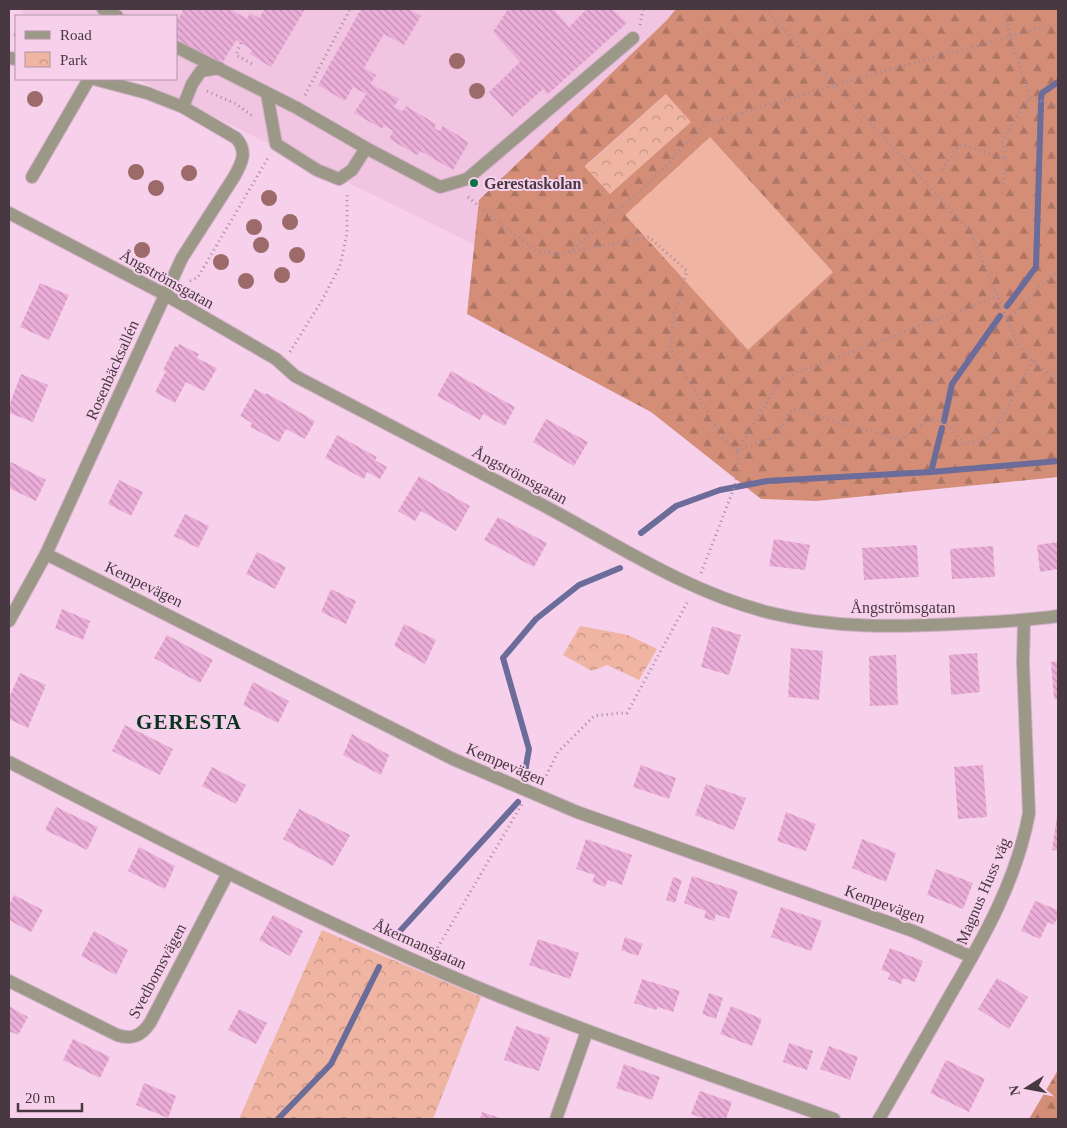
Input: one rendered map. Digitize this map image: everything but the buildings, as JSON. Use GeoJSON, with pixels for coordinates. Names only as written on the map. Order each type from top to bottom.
{"type":"FeatureCollection","features":[{"type":"Feature","properties":{"kind":"street"},"geometry":{"type":"LineString","coordinates":[[103,9],[115,15]]}},
{"type":"Feature","properties":{"kind":"street"},"geometry":{"type":"LineString","coordinates":[[178,48],[297,108],[366,148],[440,187],[467,178],[636,33]]}},
{"type":"Feature","properties":{"kind":"street"},"geometry":{"type":"LineString","coordinates":[[98,80],[147,93],[183,107],[192,84],[201,72],[219,68]]}},
{"type":"Feature","properties":{"kind":"street"},"geometry":{"type":"LineString","coordinates":[[32,177],[88,80]]}},
{"type":"Feature","properties":{"kind":"street"},"geometry":{"type":"LineString","coordinates":[[266,94],[276,144],[316,170],[340,179],[352,170],[366,148]]}},
{"type":"Feature","properties":{"kind":"street","name":"Rosenbäcksallén"},"geometry":{"type":"LineString","coordinates":[[9,621],[46,554],[182,258],[241,164],[244,154],[241,143],[236,138],[183,107]]}},
{"type":"Feature","properties":{"kind":"street","name":"Ångströmsgatan"},"geometry":{"type":"LineString","coordinates":[[9,213],[164,294],[276,359],[303,380],[538,502],[632,554],[696,586],[732,601],[772,613],[821,622],[899,627],[1024,621],[1058,616]]}},
{"type":"Feature","properties":{"kind":"street","name":"Kempevägen"},"geometry":{"type":"LineString","coordinates":[[46,554],[453,759],[577,812],[913,931],[972,957]]}},
{"type":"Feature","properties":{"kind":"street","name":"Magnus Huss väg"},"geometry":{"type":"LineString","coordinates":[[878,1119],[987,930],[1018,860],[1029,813],[1023,663],[1024,621]]}},
{"type":"Feature","properties":{"kind":"street","name":"Åkermansgatan"},"geometry":{"type":"LineString","coordinates":[[9,762],[228,873],[427,966],[587,1031],[834,1119]]}},
{"type":"Feature","properties":{"kind":"street","name":"Svedbomsvägen"},"geometry":{"type":"LineString","coordinates":[[9,981],[117,1036],[125,1038],[138,1035],[150,1023],[228,873]]}},
{"type":"Feature","properties":{"kind":"street"},"geometry":{"type":"LineString","coordinates":[[556,1119],[587,1031]]}},
{"type":"Feature","properties":{"kind":"path"},"geometry":{"type":"LineString","coordinates":[[297,108],[350,9]]}},
{"type":"Feature","properties":{"kind":"path"},"geometry":{"type":"LineString","coordinates":[[636,33],[642,9]]}},
{"type":"Feature","properties":{"kind":"path"},"geometry":{"type":"LineString","coordinates":[[765,9],[970,231],[1019,347],[1058,383]]}},
{"type":"Feature","properties":{"kind":"path"},"geometry":{"type":"LineString","coordinates":[[1005,9],[1010,36],[1030,97]]}},
{"type":"Feature","properties":{"kind":"path"},"geometry":{"type":"LineString","coordinates":[[569,252],[598,229],[656,176],[705,124],[835,85],[1058,23]]}},
{"type":"Feature","properties":{"kind":"path"},"geometry":{"type":"LineString","coordinates":[[242,43],[236,55],[261,69]]}},
{"type":"Feature","properties":{"kind":"path"},"geometry":{"type":"LineString","coordinates":[[192,84],[236,104],[256,118]]}},
{"type":"Feature","properties":{"kind":"path"},"geometry":{"type":"LineString","coordinates":[[1030,97],[1058,107]]}},
{"type":"Feature","properties":{"kind":"path"},"geometry":{"type":"LineString","coordinates":[[1002,194],[1006,159],[1002,140],[1030,97]]}},
{"type":"Feature","properties":{"kind":"path"},"geometry":{"type":"LineString","coordinates":[[189,281],[198,277],[276,144]]}},
{"type":"Feature","properties":{"kind":"path"},"geometry":{"type":"LineString","coordinates":[[942,169],[958,146],[967,146],[1006,159]]}},
{"type":"Feature","properties":{"kind":"path"},"geometry":{"type":"LineString","coordinates":[[282,365],[321,302],[340,266],[347,233],[348,196],[340,179]]}},
{"type":"Feature","properties":{"kind":"path"},"geometry":{"type":"LineString","coordinates":[[440,187],[470,197],[495,220],[536,251],[556,254],[649,237],[687,271],[675,312],[670,348],[721,436],[737,451]]}},
{"type":"Feature","properties":{"kind":"path"},"geometry":{"type":"LineString","coordinates":[[1008,320],[1058,271]]}},
{"type":"Feature","properties":{"kind":"path"},"geometry":{"type":"LineString","coordinates":[[427,966],[522,803],[541,786],[558,752],[594,716],[627,713],[696,586],[736,483],[737,451],[781,379],[998,296]]}},
{"type":"Feature","properties":{"kind":"path"},"geometry":{"type":"LineString","coordinates":[[737,451],[774,437],[793,409],[901,440],[931,418],[948,426],[964,444],[986,440],[995,431],[1033,360]]}},
{"type":"Feature","properties":{"kind":"shaded area","name":"Gerestaskolan"},"geometry":{"type":"Polygon","coordinates":[[[20,9],[361,9],[318,85],[345,100],[353,87],[366,94],[355,114],[381,129],[384,125],[393,131],[389,139],[417,155],[420,151],[453,170],[469,141],[443,126],[440,131],[434,128],[437,123],[407,106],[403,111],[394,107],[398,99],[371,84],[376,75],[364,68],[384,34],[404,45],[421,16],[409,9],[508,9],[493,32],[520,62],[490,92],[512,117],[543,89],[547,95],[626,24],[612,9],[974,9],[750,380],[139,80],[178,80],[178,15],[26,15],[20,9]]]}},
{"type":"Feature","properties":{"kind":"shaded area"},"geometry":{"type":"Polygon","coordinates":[[[554,9],[587,9],[569,27],[554,9]]]}},
{"type":"Feature","properties":{"kind":"green space"},"geometry":{"type":"Polygon","coordinates":[[[676,9],[1058,9],[1058,477],[816,501],[761,499],[651,412],[467,314],[479,200],[667,20],[676,9]],[[666,94],[585,166],[610,194],[666,94]]]}},
{"type":"Feature","properties":{"kind":"green space"},"geometry":{"type":"Polygon","coordinates":[[[666,94],[691,122],[610,194],[585,167],[666,94]]]}},
{"type":"Feature","properties":{"kind":"green space"},"geometry":{"type":"Polygon","coordinates":[[[710,137],[833,272],[748,350],[625,215],[710,137]]]}},
{"type":"Feature","properties":{"kind":"green space"},"geometry":{"type":"Polygon","coordinates":[[[580,626],[628,635],[657,649],[639,680],[607,665],[592,671],[563,655],[580,626]]]}},
{"type":"Feature","properties":{"kind":"green space"},"geometry":{"type":"Polygon","coordinates":[[[322,930],[481,997],[433,1119],[239,1119],[322,930]]]}},
{"type":"Feature","properties":{"kind":"green space"},"geometry":{"type":"Polygon","coordinates":[[[1058,1070],[1058,1119],[1029,1119],[1058,1070]]]}},
{"type":"Feature","properties":{"kind":"waterway"},"geometry":{"type":"LineString","coordinates":[[1041,99],[1042,93],[1058,82]]}},
{"type":"Feature","properties":{"kind":"waterway"},"geometry":{"type":"LineString","coordinates":[[1007,306],[1036,267],[1041,103]]}},
{"type":"Feature","properties":{"kind":"waterway"},"geometry":{"type":"LineString","coordinates":[[944,421],[952,384],[1000,316]]}},
{"type":"Feature","properties":{"kind":"waterway"},"geometry":{"type":"LineString","coordinates":[[931,472],[942,428]]}},
{"type":"Feature","properties":{"kind":"waterway"},"geometry":{"type":"LineString","coordinates":[[641,533],[676,506],[720,490],[767,481],[931,472],[1058,461]]}},
{"type":"Feature","properties":{"kind":"waterway"},"geometry":{"type":"LineString","coordinates":[[525,772],[529,749],[503,658],[536,619],[579,585],[620,568]]}},
{"type":"Feature","properties":{"kind":"waterway"},"geometry":{"type":"LineString","coordinates":[[400,931],[518,802]]}},
{"type":"Feature","properties":{"kind":"waterway"},"geometry":{"type":"LineString","coordinates":[[278,1119],[331,1064],[379,967]]}},
{"type":"Feature","properties":{"kind":"place","name":"Gerestaskolan"},"geometry":{"type":"Point","coordinates":[474,183]}},
{"type":"Feature","properties":{"kind":"district","name":"GERESTA"},"geometry":{"type":"Point","coordinates":[189,722]}}]}
